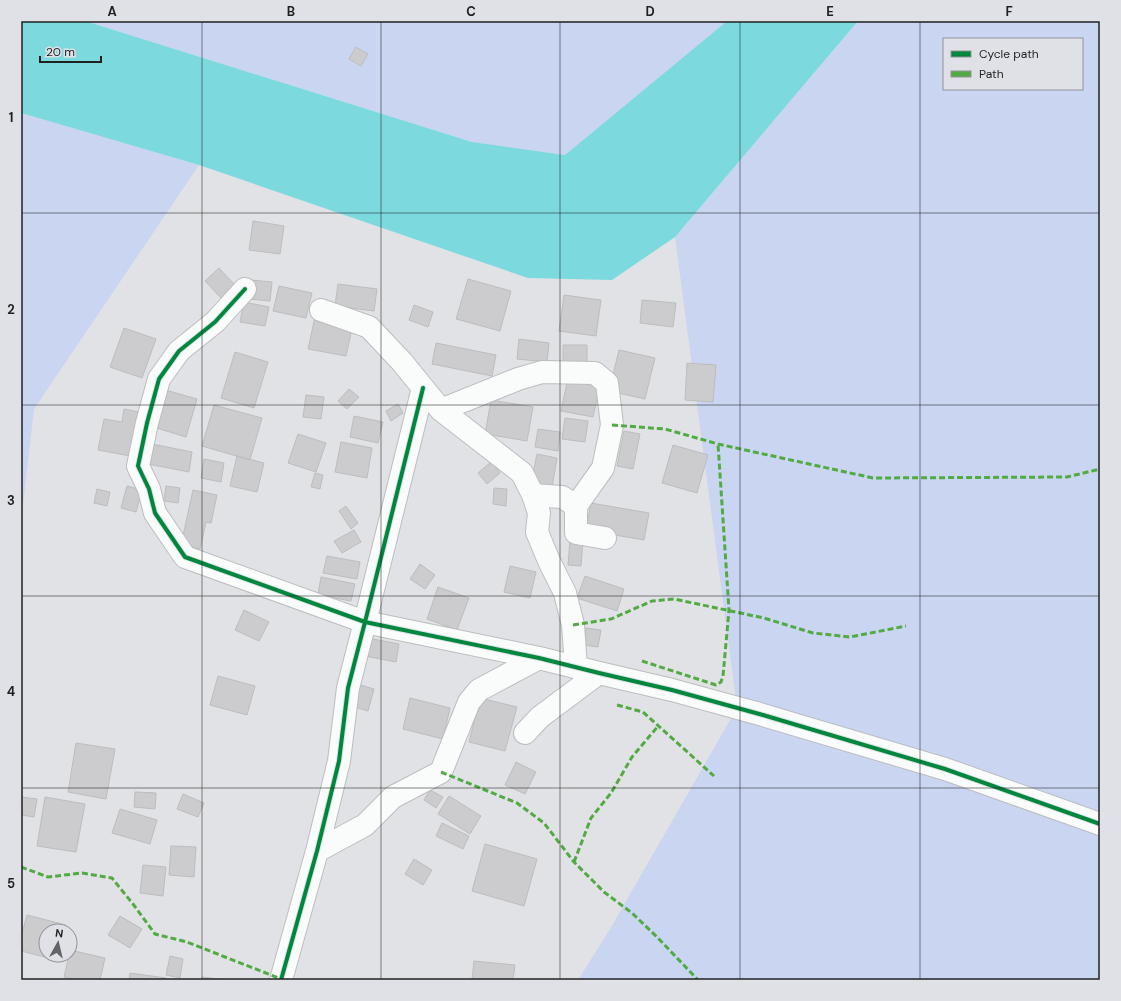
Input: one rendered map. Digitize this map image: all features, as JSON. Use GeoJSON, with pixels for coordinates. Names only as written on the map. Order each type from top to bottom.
{"type":"FeatureCollection","features":[{"type":"Feature","properties":{"kind":"street"},"geometry":{"type":"LineString","coordinates":[[245,289],[215,322],[179,351],[159,379],[147,423],[138,466],[149,489],[155,513],[185,557],[365,622],[576,666],[763,715],[945,769],[1100,824]]}},
{"type":"Feature","properties":{"kind":"street"},"geometry":{"type":"LineString","coordinates":[[321,310],[369,327],[402,362],[441,410],[522,473],[533,495],[539,513],[537,532],[565,593],[572,624],[576,666]]}},
{"type":"Feature","properties":{"kind":"street"},"geometry":{"type":"LineString","coordinates":[[441,410],[518,379],[542,372],[595,373],[607,383],[612,424],[603,468],[576,506],[576,533],[604,538]]}},
{"type":"Feature","properties":{"kind":"street"},"geometry":{"type":"LineString","coordinates":[[281,980],[317,851],[339,761],[348,688],[423,388]]}},
{"type":"Feature","properties":{"kind":"street"},"geometry":{"type":"LineString","coordinates":[[533,495],[562,497],[576,506]]}},
{"type":"Feature","properties":{"kind":"street"},"geometry":{"type":"LineString","coordinates":[[317,851],[365,825],[393,797],[441,772],[469,702],[479,690],[539,658]]}},
{"type":"Feature","properties":{"kind":"street"},"geometry":{"type":"LineString","coordinates":[[525,733],[540,717],[599,673]]}},
{"type":"Feature","properties":{"kind":"shaded area"},"geometry":{"type":"Polygon","coordinates":[[[85,21],[727,21],[565,155],[472,142],[85,21]]]}},
{"type":"Feature","properties":{"kind":"shaded area"},"geometry":{"type":"Polygon","coordinates":[[[858,21],[1100,21],[1100,980],[578,980],[610,929],[737,708],[675,237],[858,21]]]}},
{"type":"Feature","properties":{"kind":"shaded area"},"geometry":{"type":"Polygon","coordinates":[[[21,113],[199,165],[34,409],[21,523],[21,113]]]}},
{"type":"Feature","properties":{"kind":"water"},"geometry":{"type":"Polygon","coordinates":[[[21,21],[85,21],[472,142],[565,155],[727,21],[858,21],[675,237],[612,280],[528,278],[199,165],[21,113],[21,21]]]}},
{"type":"Feature","properties":{"kind":"building"},"geometry":{"type":"Polygon","coordinates":[[[356,47],[368,54],[361,66],[349,59],[356,47]]]}},
{"type":"Feature","properties":{"kind":"building"},"geometry":{"type":"Polygon","coordinates":[[[253,221],[284,226],[280,254],[249,250],[253,221]]]}},
{"type":"Feature","properties":{"kind":"building"},"geometry":{"type":"Polygon","coordinates":[[[219,268],[236,286],[222,299],[205,281],[219,268]]]}},
{"type":"Feature","properties":{"kind":"building"},"geometry":{"type":"Polygon","coordinates":[[[468,279],[511,291],[500,331],[456,319],[468,279]]]}},
{"type":"Feature","properties":{"kind":"building"},"geometry":{"type":"Polygon","coordinates":[[[251,280],[272,282],[270,301],[249,299],[251,280]]]}},
{"type":"Feature","properties":{"kind":"building"},"geometry":{"type":"Polygon","coordinates":[[[338,284],[377,289],[374,311],[335,306],[338,284]]]}},
{"type":"Feature","properties":{"kind":"building"},"geometry":{"type":"Polygon","coordinates":[[[279,286],[312,293],[306,318],[273,311],[279,286]]]}},
{"type":"Feature","properties":{"kind":"building"},"geometry":{"type":"Polygon","coordinates":[[[564,295],[601,300],[596,336],[559,331],[564,295]]]}},
{"type":"Feature","properties":{"kind":"building"},"geometry":{"type":"Polygon","coordinates":[[[642,300],[676,303],[673,327],[640,323],[642,300]]]}},
{"type":"Feature","properties":{"kind":"building"},"geometry":{"type":"Polygon","coordinates":[[[244,302],[269,307],[265,326],[240,322],[244,302]]]}},
{"type":"Feature","properties":{"kind":"building"},"geometry":{"type":"Polygon","coordinates":[[[414,305],[433,312],[428,327],[409,320],[414,305]]]}},
{"type":"Feature","properties":{"kind":"building"},"geometry":{"type":"Polygon","coordinates":[[[315,317],[353,324],[346,356],[308,349],[315,317]]]}},
{"type":"Feature","properties":{"kind":"building"},"geometry":{"type":"Polygon","coordinates":[[[124,328],[156,339],[142,378],[110,367],[124,328]]]}},
{"type":"Feature","properties":{"kind":"building"},"geometry":{"type":"Polygon","coordinates":[[[519,339],[549,343],[547,362],[517,359],[519,339]]]}},
{"type":"Feature","properties":{"kind":"building"},"geometry":{"type":"Polygon","coordinates":[[[436,343],[496,355],[492,376],[432,364],[436,343]]]}},
{"type":"Feature","properties":{"kind":"building"},"geometry":{"type":"Polygon","coordinates":[[[563,345],[587,345],[587,363],[563,363],[563,345]]]}},
{"type":"Feature","properties":{"kind":"building"},"geometry":{"type":"Polygon","coordinates":[[[619,350],[655,358],[645,399],[609,391],[619,350]]]}},
{"type":"Feature","properties":{"kind":"building"},"geometry":{"type":"Polygon","coordinates":[[[235,352],[268,362],[254,408],[221,398],[235,352]]]}},
{"type":"Feature","properties":{"kind":"building"},"geometry":{"type":"Polygon","coordinates":[[[687,363],[716,365],[713,402],[685,400],[687,363]]]}},
{"type":"Feature","properties":{"kind":"building"},"geometry":{"type":"Polygon","coordinates":[[[568,378],[600,385],[593,417],[561,411],[568,378]]]}},
{"type":"Feature","properties":{"kind":"building"},"geometry":{"type":"Polygon","coordinates":[[[162,389],[197,399],[186,437],[150,426],[162,389]]]}},
{"type":"Feature","properties":{"kind":"building"},"geometry":{"type":"Polygon","coordinates":[[[349,389],[359,397],[347,409],[338,401],[349,389]]]}},
{"type":"Feature","properties":{"kind":"building"},"geometry":{"type":"Polygon","coordinates":[[[306,395],[324,397],[321,419],[303,417],[306,395]]]}},
{"type":"Feature","properties":{"kind":"building"},"geometry":{"type":"Polygon","coordinates":[[[491,400],[533,407],[527,441],[485,434],[491,400]]]}},
{"type":"Feature","properties":{"kind":"building"},"geometry":{"type":"Polygon","coordinates":[[[398,404],[403,413],[391,421],[386,411],[398,404]]]}},
{"type":"Feature","properties":{"kind":"building"},"geometry":{"type":"Polygon","coordinates":[[[214,405],[262,418],[250,460],[202,446],[214,405]]]}},
{"type":"Feature","properties":{"kind":"building"},"geometry":{"type":"Polygon","coordinates":[[[124,409],[144,413],[136,457],[98,450],[104,419],[122,422],[124,409]]]}},
{"type":"Feature","properties":{"kind":"building"},"geometry":{"type":"Polygon","coordinates":[[[354,416],[383,422],[378,443],[350,437],[354,416]]]}},
{"type":"Feature","properties":{"kind":"building"},"geometry":{"type":"Polygon","coordinates":[[[565,418],[588,421],[585,442],[562,439],[565,418]]]}},
{"type":"Feature","properties":{"kind":"building"},"geometry":{"type":"Polygon","coordinates":[[[538,429],[560,432],[558,451],[535,447],[538,429]]]}},
{"type":"Feature","properties":{"kind":"building"},"geometry":{"type":"Polygon","coordinates":[[[624,431],[640,434],[633,469],[617,466],[624,431]]]}},
{"type":"Feature","properties":{"kind":"building"},"geometry":{"type":"Polygon","coordinates":[[[298,434],[326,443],[316,472],[288,463],[298,434]]]}},
{"type":"Feature","properties":{"kind":"building"},"geometry":{"type":"Polygon","coordinates":[[[341,442],[372,448],[367,478],[335,472],[341,442]]]}},
{"type":"Feature","properties":{"kind":"building"},"geometry":{"type":"Polygon","coordinates":[[[147,443],[192,452],[189,472],[143,463],[147,443]]]}},
{"type":"Feature","properties":{"kind":"building"},"geometry":{"type":"Polygon","coordinates":[[[673,445],[708,455],[697,493],[662,483],[673,445]]]}},
{"type":"Feature","properties":{"kind":"building"},"geometry":{"type":"Polygon","coordinates":[[[537,454],[557,458],[552,487],[531,483],[537,454]]]}},
{"type":"Feature","properties":{"kind":"building"},"geometry":{"type":"Polygon","coordinates":[[[237,456],[264,463],[257,492],[230,486],[237,456]]]}},
{"type":"Feature","properties":{"kind":"building"},"geometry":{"type":"Polygon","coordinates":[[[204,459],[224,463],[221,482],[201,478],[204,459]]]}},
{"type":"Feature","properties":{"kind":"building"},"geometry":{"type":"Polygon","coordinates":[[[491,462],[500,473],[487,484],[478,473],[491,462]]]}},
{"type":"Feature","properties":{"kind":"building"},"geometry":{"type":"Polygon","coordinates":[[[315,473],[323,475],[320,489],[311,487],[315,473]]]}},
{"type":"Feature","properties":{"kind":"building"},"geometry":{"type":"Polygon","coordinates":[[[127,486],[142,490],[136,512],[121,508],[127,486]]]}},
{"type":"Feature","properties":{"kind":"building"},"geometry":{"type":"Polygon","coordinates":[[[166,486],[180,488],[178,503],[164,501],[166,486]]]}},
{"type":"Feature","properties":{"kind":"building"},"geometry":{"type":"Polygon","coordinates":[[[494,488],[507,489],[506,506],[493,504],[494,488]]]}},
{"type":"Feature","properties":{"kind":"building"},"geometry":{"type":"Polygon","coordinates":[[[97,489],[110,492],[107,506],[94,503],[97,489]]]}},
{"type":"Feature","properties":{"kind":"building"},"geometry":{"type":"Polygon","coordinates":[[[193,490],[217,495],[211,523],[206,522],[200,549],[181,545],[193,490]]]}},
{"type":"Feature","properties":{"kind":"building"},"geometry":{"type":"Polygon","coordinates":[[[591,503],[649,513],[644,540],[586,530],[591,503]]]}},
{"type":"Feature","properties":{"kind":"building"},"geometry":{"type":"Polygon","coordinates":[[[346,506],[358,523],[351,529],[339,511],[346,506]]]}},
{"type":"Feature","properties":{"kind":"building"},"geometry":{"type":"Polygon","coordinates":[[[354,530],[361,542],[342,553],[334,541],[354,530]]]}},
{"type":"Feature","properties":{"kind":"building"},"geometry":{"type":"Polygon","coordinates":[[[570,540],[583,541],[581,566],[568,565],[570,540]]]}},
{"type":"Feature","properties":{"kind":"building"},"geometry":{"type":"Polygon","coordinates":[[[327,556],[360,562],[357,579],[323,573],[327,556]]]}},
{"type":"Feature","properties":{"kind":"building"},"geometry":{"type":"Polygon","coordinates":[[[420,564],[435,575],[425,589],[410,579],[420,564]]]}},
{"type":"Feature","properties":{"kind":"building"},"geometry":{"type":"Polygon","coordinates":[[[510,566],[536,572],[530,598],[504,592],[510,566]]]}},
{"type":"Feature","properties":{"kind":"building"},"geometry":{"type":"Polygon","coordinates":[[[585,576],[624,589],[617,611],[577,598],[585,576]]]}},
{"type":"Feature","properties":{"kind":"building"},"geometry":{"type":"Polygon","coordinates":[[[321,577],[355,584],[351,601],[318,595],[321,577]]]}},
{"type":"Feature","properties":{"kind":"building"},"geometry":{"type":"Polygon","coordinates":[[[438,587],[469,598],[457,630],[427,619],[438,587]]]}},
{"type":"Feature","properties":{"kind":"building"},"geometry":{"type":"Polygon","coordinates":[[[244,610],[269,622],[259,641],[235,630],[244,610]]]}},
{"type":"Feature","properties":{"kind":"building"},"geometry":{"type":"Polygon","coordinates":[[[586,628],[601,630],[598,647],[584,645],[586,628]]]}},
{"type":"Feature","properties":{"kind":"building"},"geometry":{"type":"Polygon","coordinates":[[[368,638],[399,644],[396,662],[365,656],[368,638]]]}},
{"type":"Feature","properties":{"kind":"building"},"geometry":{"type":"Polygon","coordinates":[[[218,676],[255,686],[247,715],[210,705],[218,676]]]}},
{"type":"Feature","properties":{"kind":"building"},"geometry":{"type":"Polygon","coordinates":[[[357,684],[374,689],[368,711],[351,706],[357,684]]]}},
{"type":"Feature","properties":{"kind":"building"},"geometry":{"type":"Polygon","coordinates":[[[410,698],[450,708],[443,739],[403,729],[410,698]]]}},
{"type":"Feature","properties":{"kind":"building"},"geometry":{"type":"Polygon","coordinates":[[[480,698],[517,707],[505,751],[469,742],[480,698]]]}},
{"type":"Feature","properties":{"kind":"building"},"geometry":{"type":"Polygon","coordinates":[[[76,743],[115,749],[106,799],[68,792],[76,743]]]}},
{"type":"Feature","properties":{"kind":"building"},"geometry":{"type":"Polygon","coordinates":[[[516,762],[536,772],[525,794],[505,785],[516,762]]]}},
{"type":"Feature","properties":{"kind":"building"},"geometry":{"type":"Polygon","coordinates":[[[430,790],[443,797],[436,808],[424,800],[430,790]]]}},
{"type":"Feature","properties":{"kind":"building"},"geometry":{"type":"Polygon","coordinates":[[[135,792],[156,793],[155,809],[134,807],[135,792]]]}},
{"type":"Feature","properties":{"kind":"building"},"geometry":{"type":"Polygon","coordinates":[[[183,794],[204,803],[198,817],[177,809],[183,794]]]}},
{"type":"Feature","properties":{"kind":"building"},"geometry":{"type":"Polygon","coordinates":[[[449,796],[481,816],[470,834],[438,814],[449,796]]]}},
{"type":"Feature","properties":{"kind":"building"},"geometry":{"type":"Polygon","coordinates":[[[21,797],[37,799],[34,817],[21,815],[21,797]]]}},
{"type":"Feature","properties":{"kind":"building"},"geometry":{"type":"Polygon","coordinates":[[[45,797],[85,804],[76,852],[37,846],[45,797]]]}},
{"type":"Feature","properties":{"kind":"building"},"geometry":{"type":"Polygon","coordinates":[[[120,809],[157,820],[150,844],[112,833],[120,809]]]}},
{"type":"Feature","properties":{"kind":"building"},"geometry":{"type":"Polygon","coordinates":[[[442,823],[469,836],[463,849],[436,836],[442,823]]]}},
{"type":"Feature","properties":{"kind":"building"},"geometry":{"type":"Polygon","coordinates":[[[485,844],[537,859],[524,906],[472,891],[485,844]]]}},
{"type":"Feature","properties":{"kind":"building"},"geometry":{"type":"Polygon","coordinates":[[[171,846],[196,847],[194,877],[169,875],[171,846]]]}},
{"type":"Feature","properties":{"kind":"building"},"geometry":{"type":"Polygon","coordinates":[[[414,859],[432,870],[423,885],[405,874],[414,859]]]}},
{"type":"Feature","properties":{"kind":"building"},"geometry":{"type":"Polygon","coordinates":[[[143,865],[166,867],[163,896],[140,893],[143,865]]]}},
{"type":"Feature","properties":{"kind":"building"},"geometry":{"type":"Polygon","coordinates":[[[27,915],[58,923],[38,923],[38,955],[21,951],[21,937],[27,915]]]}},
{"type":"Feature","properties":{"kind":"building"},"geometry":{"type":"Polygon","coordinates":[[[120,916],[142,929],[130,948],[108,935],[120,916]]]}},
{"type":"Feature","properties":{"kind":"building"},"geometry":{"type":"Polygon","coordinates":[[[78,952],[105,958],[100,980],[78,980],[64,977],[67,963],[78,963],[78,952]]]}},
{"type":"Feature","properties":{"kind":"building"},"geometry":{"type":"Polygon","coordinates":[[[170,956],[183,959],[180,978],[166,975],[170,956]]]}},
{"type":"Feature","properties":{"kind":"building"},"geometry":{"type":"Polygon","coordinates":[[[474,961],[515,965],[513,980],[472,980],[474,961]]]}},
{"type":"Feature","properties":{"kind":"building"},"geometry":{"type":"Polygon","coordinates":[[[130,973],[166,978],[166,980],[129,980],[130,973]]]}},
{"type":"Feature","properties":{"kind":"building"},"geometry":{"type":"Polygon","coordinates":[[[202,977],[226,980],[202,980],[202,977]]]}},
{"type":"Feature","properties":{"kind":"marked path"},"geometry":{"type":"LineString","coordinates":[[612,425],[665,429],[718,444],[873,478],[1067,477],[1100,469]]}},
{"type":"Feature","properties":{"kind":"marked path"},"geometry":{"type":"LineString","coordinates":[[642,661],[716,685],[721,682],[723,676],[729,610],[718,444]]}},
{"type":"Feature","properties":{"kind":"marked path"},"geometry":{"type":"LineString","coordinates":[[573,625],[611,619],[652,601],[674,599],[764,618],[813,633],[850,637],[906,626]]}},
{"type":"Feature","properties":{"kind":"marked path"},"geometry":{"type":"LineString","coordinates":[[617,705],[643,712],[714,776]]}},
{"type":"Feature","properties":{"kind":"marked path"},"geometry":{"type":"LineString","coordinates":[[574,862],[591,818],[611,793],[632,757],[659,725]]}},
{"type":"Feature","properties":{"kind":"marked path"},"geometry":{"type":"LineString","coordinates":[[441,772],[517,803],[544,823],[574,862],[604,892],[632,913],[698,980]]}},
{"type":"Feature","properties":{"kind":"marked path"},"geometry":{"type":"LineString","coordinates":[[21,867],[48,877],[82,873],[112,878],[155,934],[187,942],[281,979]]}},
{"type":"Feature","properties":{"kind":"cycle path"},"geometry":{"type":"LineString","coordinates":[[245,289],[215,322],[179,351],[159,379],[147,423],[138,466],[149,489],[155,513],[185,557],[365,622],[539,658],[672,690],[763,715],[945,769],[1100,824]]}},
{"type":"Feature","properties":{"kind":"cycle path"},"geometry":{"type":"LineString","coordinates":[[281,980],[317,851],[339,761],[348,688],[423,388]]}}]}
